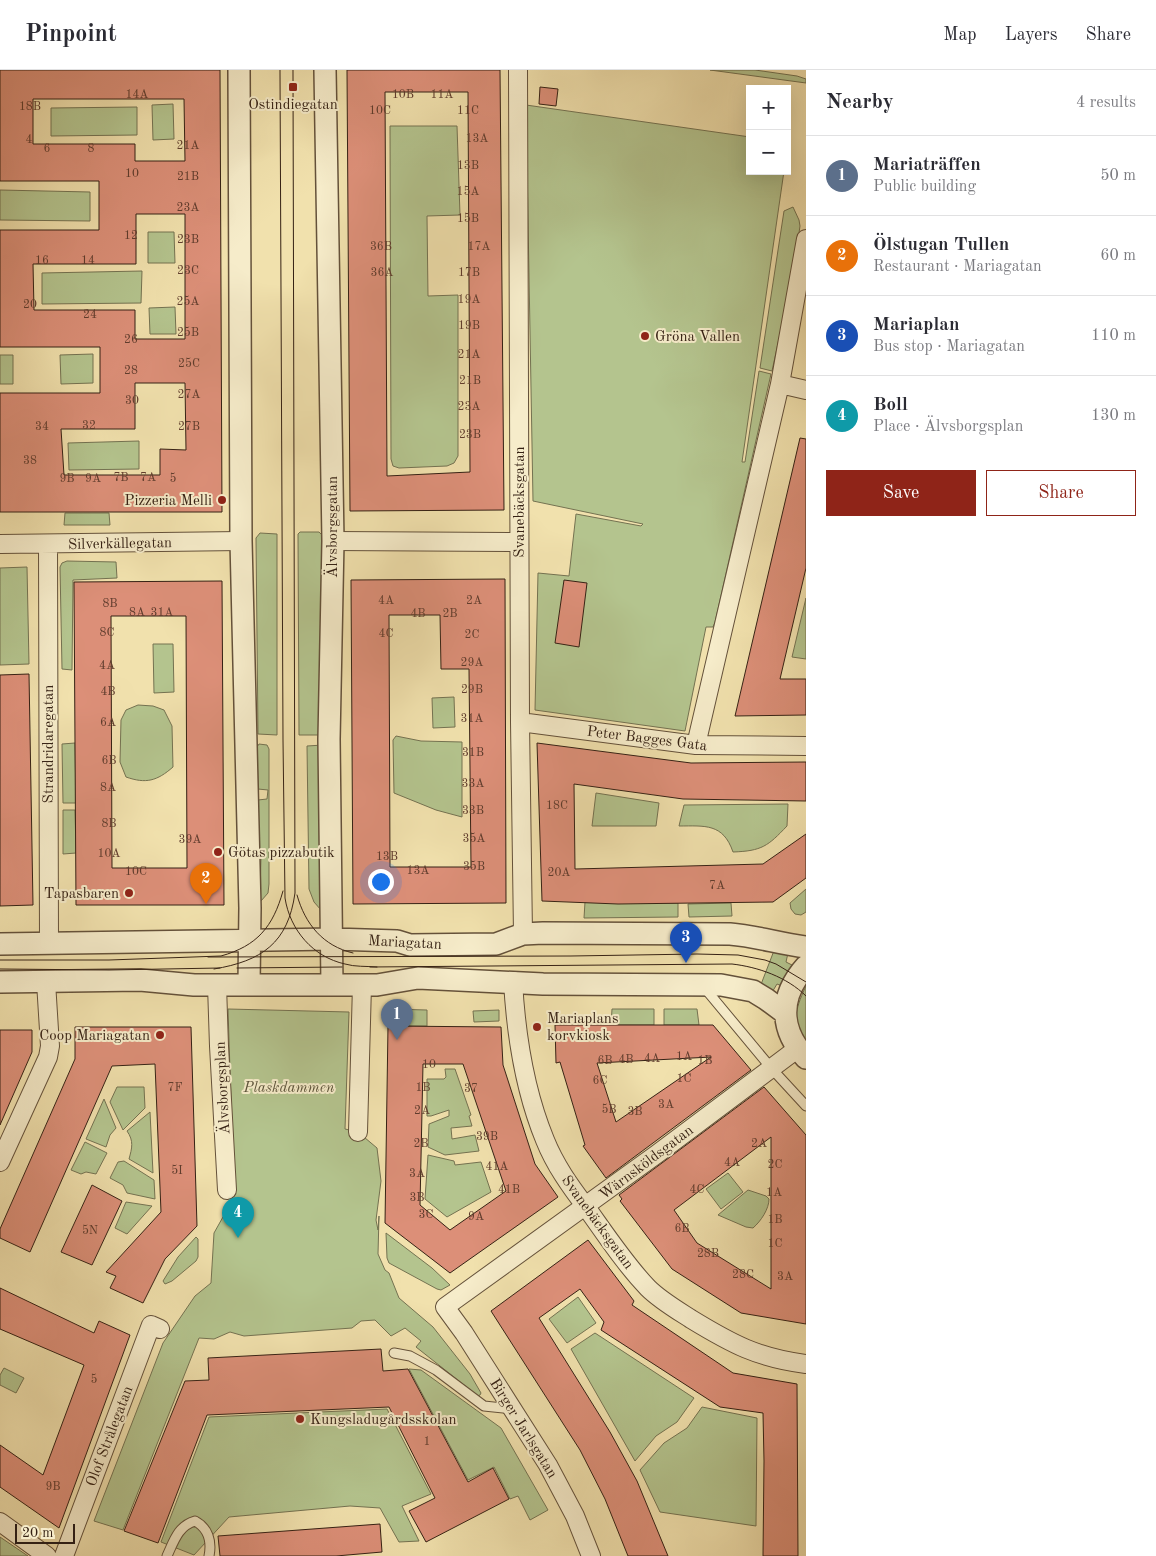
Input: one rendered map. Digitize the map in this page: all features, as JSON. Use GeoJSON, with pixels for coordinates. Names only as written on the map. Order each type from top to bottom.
{"type":"FeatureCollection","features":[{"type":"Feature","properties":{"kind":"street"},"geometry":{"type":"LineString","coordinates":[[239,70],[241,541],[249,984]]}},
{"type":"Feature","properties":{"kind":"street","name":"Älvsborgsgatan"},"geometry":{"type":"LineString","coordinates":[[325,70],[333,542],[329,739],[333,939],[332,985]]}},
{"type":"Feature","properties":{"kind":"street","name":"Svanebäcksgatan"},"geometry":{"type":"LineString","coordinates":[[518,70],[520,722],[523,934]]}},
{"type":"Feature","properties":{"kind":"street"},"geometry":{"type":"LineString","coordinates":[[696,745],[780,384],[806,239]]}},
{"type":"Feature","properties":{"kind":"street"},"geometry":{"type":"LineString","coordinates":[[780,384],[806,390]]}},
{"type":"Feature","properties":{"kind":"street","name":"Silverkällegatan"},"geometry":{"type":"LineString","coordinates":[[0,544],[241,541]]}},
{"type":"Feature","properties":{"kind":"street"},"geometry":{"type":"LineString","coordinates":[[333,542],[519,542]]}},
{"type":"Feature","properties":{"kind":"street","name":"Strandridaregatan"},"geometry":{"type":"LineString","coordinates":[[48,544],[49,944]]}},
{"type":"Feature","properties":{"kind":"street","name":"Peter Bagges Gata"},"geometry":{"type":"LineString","coordinates":[[520,722],[696,745],[806,746]]}},
{"type":"Feature","properties":{"kind":"street","name":"Mariagatan"},"geometry":{"type":"LineString","coordinates":[[0,944],[333,939],[397,941],[410,945],[496,944],[523,934],[542,933],[730,934],[806,947]]}},
{"type":"Feature","properties":{"kind":"street"},"geometry":{"type":"LineString","coordinates":[[801,1054],[790,1038],[785,1013],[793,986],[806,966]]}},
{"type":"Feature","properties":{"kind":"street"},"geometry":{"type":"LineString","coordinates":[[0,982],[140,980],[194,985],[377,985],[418,978],[543,984],[721,984],[753,991],[785,1013]]}},
{"type":"Feature","properties":{"kind":"street"},"geometry":{"type":"LineString","coordinates":[[0,1162],[48,1057],[50,1046],[46,982]]}},
{"type":"Feature","properties":{"kind":"street","name":"Svanebäcksgatan"},"geometry":{"type":"LineString","coordinates":[[513,982],[515,1014],[527,1088],[545,1140],[555,1162],[571,1188],[606,1235],[649,1290],[678,1311],[745,1350],[776,1359],[806,1364]]}},
{"type":"Feature","properties":{"kind":"street","name":"Älvsborgsplan"},"geometry":{"type":"LineString","coordinates":[[217,985],[228,1190]]}},
{"type":"Feature","properties":{"kind":"street"},"geometry":{"type":"LineString","coordinates":[[358,1132],[362,985]]}},
{"type":"Feature","properties":{"kind":"street","name":"Wärnsköldsgatan"},"geometry":{"type":"LineString","coordinates":[[445,1307],[586,1207],[772,1069],[801,1054]]}},
{"type":"Feature","properties":{"kind":"street","name":"Birger Jarlsgatan"},"geometry":{"type":"LineString","coordinates":[[445,1307],[464,1333],[553,1474],[575,1516],[591,1556]]}},
{"type":"Feature","properties":{"kind":"street","name":"Olof Strålegatan"},"geometry":{"type":"LineString","coordinates":[[64,1556],[151,1325],[160,1328]]}},
{"type":"Feature","properties":{"kind":"street"},"geometry":{"type":"LineString","coordinates":[[0,1522],[47,1556]]}},
{"type":"Feature","properties":{"kind":"lane"},"geometry":{"type":"LineString","coordinates":[[701,984],[772,1069],[806,1106]]}},
{"type":"Feature","properties":{"kind":"lane"},"geometry":{"type":"LineString","coordinates":[[394,1353],[410,1356],[436,1370],[484,1406],[512,1409]]}},
{"type":"Feature","properties":{"kind":"lane"},"geometry":{"type":"LineString","coordinates":[[167,1556],[177,1535],[186,1524],[195,1521],[208,1532],[209,1556]]}},
{"type":"Feature","properties":{"kind":"green space"},"geometry":{"type":"Polygon","coordinates":[[[710,70],[755,70],[797,76],[806,79],[806,83],[710,70]]]}},
{"type":"Feature","properties":{"kind":"green space"},"geometry":{"type":"Polygon","coordinates":[[[173,104],[174,139],[153,140],[152,105],[173,104]]]}},
{"type":"Feature","properties":{"kind":"green space","name":"Gröna Vallen"},"geometry":{"type":"Polygon","coordinates":[[[526,105],[746,136],[746,175],[783,175],[742,462],[745,462],[759,371],[771,374],[715,622],[713,627],[706,627],[685,731],[535,710],[538,573],[569,576],[576,514],[641,526],[643,524],[533,501],[526,105]]]}},
{"type":"Feature","properties":{"kind":"green space"},"geometry":{"type":"Polygon","coordinates":[[[137,107],[137,135],[51,136],[51,108],[137,107]]]}},
{"type":"Feature","properties":{"kind":"green space"},"geometry":{"type":"Polygon","coordinates":[[[390,126],[457,126],[460,215],[427,216],[428,296],[458,295],[458,456],[454,463],[447,466],[399,468],[393,466],[391,459],[390,126]]]}},
{"type":"Feature","properties":{"kind":"green space"},"geometry":{"type":"Polygon","coordinates":[[[0,190],[90,192],[90,221],[0,220],[0,190]]]}},
{"type":"Feature","properties":{"kind":"green space"},"geometry":{"type":"Polygon","coordinates":[[[793,207],[800,226],[793,274],[772,371],[760,368],[784,211],[793,207]]]}},
{"type":"Feature","properties":{"kind":"green space"},"geometry":{"type":"Polygon","coordinates":[[[148,232],[174,232],[175,263],[148,263],[148,232]]]}},
{"type":"Feature","properties":{"kind":"green space"},"geometry":{"type":"Polygon","coordinates":[[[142,271],[141,303],[42,304],[42,273],[142,271]]]}},
{"type":"Feature","properties":{"kind":"green space"},"geometry":{"type":"Polygon","coordinates":[[[175,307],[176,334],[150,334],[149,308],[175,307]]]}},
{"type":"Feature","properties":{"kind":"green space"},"geometry":{"type":"Polygon","coordinates":[[[93,354],[93,383],[61,384],[60,355],[93,354]]]}},
{"type":"Feature","properties":{"kind":"green space"},"geometry":{"type":"Polygon","coordinates":[[[0,355],[13,355],[13,384],[0,384],[0,355]]]}},
{"type":"Feature","properties":{"kind":"green space"},"geometry":{"type":"Polygon","coordinates":[[[139,441],[139,469],[69,470],[68,443],[139,441]]]}},
{"type":"Feature","properties":{"kind":"green space"},"geometry":{"type":"Polygon","coordinates":[[[65,513],[109,513],[110,525],[64,525],[65,513]]]}},
{"type":"Feature","properties":{"kind":"green space"},"geometry":{"type":"Polygon","coordinates":[[[300,532],[319,532],[322,535],[323,729],[318,735],[299,735],[298,534],[300,532]]]}},
{"type":"Feature","properties":{"kind":"green space"},"geometry":{"type":"Polygon","coordinates":[[[260,533],[277,534],[277,735],[258,734],[256,538],[260,533]]]}},
{"type":"Feature","properties":{"kind":"green space"},"geometry":{"type":"Polygon","coordinates":[[[67,561],[116,562],[117,578],[73,580],[72,670],[62,669],[60,567],[62,563],[67,561]]]}},
{"type":"Feature","properties":{"kind":"green space"},"geometry":{"type":"Polygon","coordinates":[[[27,567],[29,664],[0,665],[0,568],[27,567]]]}},
{"type":"Feature","properties":{"kind":"green space"},"geometry":{"type":"Polygon","coordinates":[[[806,598],[806,659],[792,657],[806,598]]]}},
{"type":"Feature","properties":{"kind":"green space"},"geometry":{"type":"Polygon","coordinates":[[[153,644],[173,644],[174,692],[154,693],[153,644]]]}},
{"type":"Feature","properties":{"kind":"green space"},"geometry":{"type":"Polygon","coordinates":[[[454,697],[455,727],[433,728],[432,698],[454,697]]]}},
{"type":"Feature","properties":{"kind":"green space"},"geometry":{"type":"Polygon","coordinates":[[[138,705],[153,706],[164,710],[172,726],[173,767],[156,778],[145,781],[126,777],[120,762],[121,720],[126,710],[138,705]]]}},
{"type":"Feature","properties":{"kind":"green space"},"geometry":{"type":"Polygon","coordinates":[[[396,736],[421,741],[462,742],[462,817],[436,810],[394,793],[393,740],[396,736]]]}},
{"type":"Feature","properties":{"kind":"green space"},"geometry":{"type":"Polygon","coordinates":[[[75,743],[76,803],[63,803],[62,744],[75,743]]]}},
{"type":"Feature","properties":{"kind":"green space"},"geometry":{"type":"Polygon","coordinates":[[[259,744],[267,745],[269,749],[269,884],[268,893],[261,901],[258,901],[261,857],[259,848],[258,800],[267,799],[268,790],[258,789],[257,747],[259,744]]]}},
{"type":"Feature","properties":{"kind":"green space"},"geometry":{"type":"Polygon","coordinates":[[[323,745],[321,910],[314,902],[309,889],[307,746],[323,745]]]}},
{"type":"Feature","properties":{"kind":"green space"},"geometry":{"type":"Polygon","coordinates":[[[596,793],[659,803],[656,826],[592,826],[596,793]]]}},
{"type":"Feature","properties":{"kind":"green space"},"geometry":{"type":"Polygon","coordinates":[[[788,804],[787,826],[769,843],[758,849],[733,852],[724,836],[712,828],[679,826],[684,805],[788,804]]]}},
{"type":"Feature","properties":{"kind":"green space"},"geometry":{"type":"Polygon","coordinates":[[[63,810],[75,810],[76,853],[63,854],[63,810]]]}},
{"type":"Feature","properties":{"kind":"green space"},"geometry":{"type":"Polygon","coordinates":[[[806,889],[806,912],[801,915],[795,914],[791,909],[790,903],[806,889]]]}},
{"type":"Feature","properties":{"kind":"green space"},"geometry":{"type":"Polygon","coordinates":[[[585,902],[678,903],[678,917],[584,918],[585,902]]]}},
{"type":"Feature","properties":{"kind":"green space"},"geometry":{"type":"Polygon","coordinates":[[[731,903],[732,916],[689,917],[688,904],[731,903]]]}},
{"type":"Feature","properties":{"kind":"green space"},"geometry":{"type":"Polygon","coordinates":[[[775,948],[788,953],[786,962],[794,966],[782,986],[777,984],[771,994],[760,987],[775,948]]]}},
{"type":"Feature","properties":{"kind":"green space"},"geometry":{"type":"Polygon","coordinates":[[[806,986],[806,1046],[797,1022],[797,1010],[806,986]]]}},
{"type":"Feature","properties":{"kind":"green space","name":"Plaskdammen"},"geometry":{"type":"Polygon","coordinates":[[[228,1009],[349,1012],[345,1129],[358,1132],[377,1148],[381,1181],[376,1220],[378,1230],[379,1216],[378,1254],[385,1270],[389,1273],[399,1298],[433,1327],[470,1374],[481,1393],[478,1396],[416,1347],[421,1341],[405,1328],[391,1336],[375,1320],[361,1321],[352,1328],[244,1336],[230,1332],[214,1339],[199,1338],[123,1530],[94,1521],[163,1343],[195,1296],[211,1283],[214,1233],[234,1193],[228,1009]]]}},
{"type":"Feature","properties":{"kind":"green space"},"geometry":{"type":"Polygon","coordinates":[[[388,1009],[427,1010],[427,1026],[388,1026],[388,1009]]]}},
{"type":"Feature","properties":{"kind":"green space"},"geometry":{"type":"Polygon","coordinates":[[[612,1009],[654,1009],[654,1025],[611,1025],[612,1009]]]}},
{"type":"Feature","properties":{"kind":"green space"},"geometry":{"type":"Polygon","coordinates":[[[664,1009],[697,1009],[699,1025],[664,1025],[664,1009]]]}},
{"type":"Feature","properties":{"kind":"green space"},"geometry":{"type":"Polygon","coordinates":[[[499,1010],[499,1021],[474,1022],[473,1011],[499,1010]]]}},
{"type":"Feature","properties":{"kind":"green space"},"geometry":{"type":"Polygon","coordinates":[[[445,1069],[455,1069],[471,1115],[469,1116],[472,1126],[451,1128],[452,1139],[475,1135],[479,1151],[445,1155],[428,1147],[429,1124],[449,1116],[449,1110],[427,1116],[427,1079],[444,1079],[446,1077],[445,1069]]]}},
{"type":"Feature","properties":{"kind":"green space"},"geometry":{"type":"Polygon","coordinates":[[[117,1087],[144,1087],[145,1108],[123,1130],[110,1102],[117,1087]]]}},
{"type":"Feature","properties":{"kind":"green space"},"geometry":{"type":"Polygon","coordinates":[[[104,1099],[116,1128],[110,1135],[106,1147],[86,1139],[104,1099]]]}},
{"type":"Feature","properties":{"kind":"green space"},"geometry":{"type":"Polygon","coordinates":[[[150,1112],[153,1173],[129,1159],[132,1145],[127,1131],[150,1112]]]}},
{"type":"Feature","properties":{"kind":"green space"},"geometry":{"type":"Polygon","coordinates":[[[85,1142],[107,1153],[96,1174],[86,1172],[81,1174],[71,1170],[85,1142]]]}},
{"type":"Feature","properties":{"kind":"green space"},"geometry":{"type":"Polygon","coordinates":[[[428,1155],[454,1161],[455,1165],[481,1162],[491,1192],[447,1217],[425,1199],[428,1155]]]}},
{"type":"Feature","properties":{"kind":"green space"},"geometry":{"type":"Polygon","coordinates":[[[124,1161],[154,1180],[155,1199],[127,1193],[123,1185],[110,1178],[118,1162],[124,1161]]]}},
{"type":"Feature","properties":{"kind":"green space"},"geometry":{"type":"Polygon","coordinates":[[[728,1173],[743,1192],[721,1209],[706,1189],[728,1173]]]}},
{"type":"Feature","properties":{"kind":"green space"},"geometry":{"type":"Polygon","coordinates":[[[748,1190],[766,1196],[769,1199],[764,1215],[753,1228],[718,1215],[748,1190]]]}},
{"type":"Feature","properties":{"kind":"green space"},"geometry":{"type":"Polygon","coordinates":[[[126,1202],[152,1206],[127,1234],[115,1228],[126,1202]]]}},
{"type":"Feature","properties":{"kind":"green space"},"geometry":{"type":"Polygon","coordinates":[[[386,1233],[432,1268],[450,1285],[441,1290],[437,1289],[389,1263],[386,1233]]]}},
{"type":"Feature","properties":{"kind":"green space"},"geometry":{"type":"Polygon","coordinates":[[[196,1237],[198,1239],[198,1257],[196,1261],[172,1281],[165,1284],[163,1281],[178,1257],[196,1237]]]}},
{"type":"Feature","properties":{"kind":"green space"},"geometry":{"type":"Polygon","coordinates":[[[578,1297],[596,1323],[567,1343],[549,1319],[578,1297]]]}},
{"type":"Feature","properties":{"kind":"green space"},"geometry":{"type":"Polygon","coordinates":[[[595,1333],[694,1398],[677,1422],[656,1436],[635,1461],[571,1349],[595,1333]]]}},
{"type":"Feature","properties":{"kind":"green space"},"geometry":{"type":"Polygon","coordinates":[[[4,1368],[24,1378],[16,1393],[0,1385],[0,1375],[4,1368]]]}},
{"type":"Feature","properties":{"kind":"green space"},"geometry":{"type":"Polygon","coordinates":[[[409,1369],[421,1370],[501,1428],[548,1510],[530,1520],[518,1496],[510,1499],[494,1467],[468,1480],[409,1369]]]}},
{"type":"Feature","properties":{"kind":"green space"},"geometry":{"type":"Polygon","coordinates":[[[702,1407],[757,1418],[756,1526],[660,1512],[640,1470],[664,1443],[687,1428],[702,1407]]]}},
{"type":"Feature","properties":{"kind":"green space"},"geometry":{"type":"Polygon","coordinates":[[[387,1409],[431,1494],[402,1506],[419,1541],[399,1542],[380,1508],[350,1506],[229,1517],[194,1555],[161,1542],[209,1417],[387,1409]]]}},
{"type":"Feature","properties":{"kind":"green space"},"geometry":{"type":"Polygon","coordinates":[[[0,1537],[28,1556],[0,1556],[0,1537]]]}},
{"type":"Feature","properties":{"kind":"building"},"geometry":{"type":"Polygon","coordinates":[[[0,70],[220,70],[222,512],[0,512],[0,393],[100,393],[100,347],[0,347],[0,230],[99,230],[99,181],[0,181],[0,70]],[[33,99],[33,144],[135,144],[135,161],[185,161],[184,99],[33,99]],[[136,214],[136,264],[33,264],[34,310],[135,310],[135,339],[185,339],[185,214],[136,214]],[[135,383],[135,429],[61,429],[64,475],[160,475],[160,449],[186,450],[185,383],[135,383]]]}},
{"type":"Feature","properties":{"kind":"building"},"geometry":{"type":"Polygon","coordinates":[[[347,70],[500,70],[504,510],[350,511],[347,70]],[[385,92],[387,476],[470,472],[468,92],[385,92]]]}},
{"type":"Feature","properties":{"kind":"building"},"geometry":{"type":"Polygon","coordinates":[[[540,87],[558,89],[556,106],[539,104],[540,87]]]}},
{"type":"Feature","properties":{"kind":"building"},"geometry":{"type":"Polygon","coordinates":[[[800,438],[806,439],[806,568],[780,679],[806,679],[806,715],[735,716],[800,438]]]}},
{"type":"Feature","properties":{"kind":"building"},"geometry":{"type":"Polygon","coordinates":[[[505,579],[506,903],[353,904],[351,580],[505,579]],[[389,615],[390,867],[471,867],[469,669],[441,669],[440,615],[389,615]]]}},
{"type":"Feature","properties":{"kind":"building"},"geometry":{"type":"Polygon","coordinates":[[[564,580],[587,583],[579,647],[555,643],[564,580]]]}},
{"type":"Feature","properties":{"kind":"building"},"geometry":{"type":"Polygon","coordinates":[[[222,581],[224,905],[76,905],[74,582],[222,581]],[[111,616],[112,868],[187,868],[186,616],[111,616]]]}},
{"type":"Feature","properties":{"kind":"building"},"geometry":{"type":"Polygon","coordinates":[[[29,674],[33,905],[0,906],[0,675],[29,674]]]}},
{"type":"Feature","properties":{"kind":"building"},"geometry":{"type":"Polygon","coordinates":[[[537,743],[691,763],[806,762],[806,801],[683,799],[574,784],[575,869],[763,864],[806,834],[806,878],[773,902],[618,904],[542,901],[537,743]]]}},
{"type":"Feature","properties":{"kind":"building"},"geometry":{"type":"Polygon","coordinates":[[[555,1025],[713,1025],[751,1070],[606,1178],[583,1146],[585,1145],[560,1062],[556,1063],[555,1025]],[[711,1057],[597,1063],[616,1122],[711,1057]]]}},
{"type":"Feature","properties":{"kind":"building"},"geometry":{"type":"Polygon","coordinates":[[[388,1026],[501,1027],[503,1065],[535,1164],[558,1197],[450,1273],[385,1223],[388,1026]],[[423,1064],[420,1205],[450,1230],[506,1191],[463,1064],[423,1064]]]}},
{"type":"Feature","properties":{"kind":"building"},"geometry":{"type":"Polygon","coordinates":[[[75,1027],[191,1027],[197,1226],[165,1259],[143,1303],[110,1288],[116,1276],[106,1272],[161,1212],[155,1064],[112,1066],[30,1252],[0,1238],[0,1229],[75,1059],[75,1027]]]}},
{"type":"Feature","properties":{"kind":"building"},"geometry":{"type":"Polygon","coordinates":[[[0,1030],[32,1030],[32,1052],[0,1125],[0,1030]]]}},
{"type":"Feature","properties":{"kind":"building"},"geometry":{"type":"Polygon","coordinates":[[[764,1087],[806,1135],[806,1324],[741,1313],[672,1269],[620,1201],[622,1199],[619,1195],[764,1087]],[[771,1137],[674,1210],[697,1243],[771,1289],[771,1137]]]}},
{"type":"Feature","properties":{"kind":"building"},"geometry":{"type":"Polygon","coordinates":[[[92,1185],[122,1201],[92,1265],[61,1252],[92,1185]]]}},
{"type":"Feature","properties":{"kind":"building"},"geometry":{"type":"Polygon","coordinates":[[[588,1240],[634,1301],[632,1305],[733,1373],[797,1384],[798,1556],[763,1556],[763,1413],[720,1407],[601,1330],[604,1322],[580,1289],[539,1318],[610,1432],[637,1481],[668,1556],[628,1556],[605,1499],[580,1450],[491,1311],[588,1240]]]}},
{"type":"Feature","properties":{"kind":"building"},"geometry":{"type":"Polygon","coordinates":[[[0,1288],[94,1333],[99,1321],[130,1335],[59,1528],[0,1487],[0,1445],[43,1475],[84,1365],[0,1329],[0,1288]]]}},
{"type":"Feature","properties":{"kind":"building"},"geometry":{"type":"Polygon","coordinates":[[[381,1349],[383,1371],[408,1369],[468,1482],[493,1468],[509,1499],[426,1542],[409,1511],[435,1498],[389,1407],[207,1415],[158,1543],[124,1531],[185,1381],[209,1380],[208,1358],[381,1349]]]}},
{"type":"Feature","properties":{"kind":"building"},"geometry":{"type":"Polygon","coordinates":[[[380,1524],[382,1552],[336,1556],[220,1556],[218,1536],[380,1524]]]}},
{"type":"Feature","properties":{"kind":"tram line"},"geometry":{"type":"LineString","coordinates":[[280,70],[285,898],[292,921],[313,948],[323,955],[345,964],[377,967]]}},
{"type":"Feature","properties":{"kind":"tram line"},"geometry":{"type":"LineString","coordinates":[[214,969],[246,961],[270,947],[286,925],[295,893],[293,70]]}},
{"type":"Feature","properties":{"kind":"tram line"},"geometry":{"type":"LineString","coordinates":[[0,960],[109,960],[221,956],[244,947],[262,933],[274,915],[283,891]]}},
{"type":"Feature","properties":{"kind":"tram line"},"geometry":{"type":"LineString","coordinates":[[297,895],[300,906],[317,932],[333,945],[353,953]]}},
{"type":"Feature","properties":{"kind":"tram line"},"geometry":{"type":"LineString","coordinates":[[208,957],[738,955],[776,964],[806,982]]}},
{"type":"Feature","properties":{"kind":"tram line"},"geometry":{"type":"LineString","coordinates":[[370,967],[732,964],[772,974],[790,983],[806,996]]}},
{"type":"Feature","properties":{"kind":"tram line"},"geometry":{"type":"LineString","coordinates":[[237,968],[342,967]]}},
{"type":"Feature","properties":{"kind":"tram line"},"geometry":{"type":"LineString","coordinates":[[0,969],[220,968]]}},
{"type":"Feature","properties":{"kind":"place","name":"Ostindiegatan"},"geometry":{"type":"Point","coordinates":[293,87]}},
{"type":"Feature","properties":{"kind":"place","name":"Gröna Vallen"},"geometry":{"type":"Point","coordinates":[645,336]}},
{"type":"Feature","properties":{"kind":"place","name":"Pizzeria Melli"},"geometry":{"type":"Point","coordinates":[222,500]}},
{"type":"Feature","properties":{"kind":"place","name":"Götas pizzabutik"},"geometry":{"type":"Point","coordinates":[218,852]}},
{"type":"Feature","properties":{"kind":"place","name":"Tapasbaren"},"geometry":{"type":"Point","coordinates":[129,893]}},
{"type":"Feature","properties":{"kind":"place","name":"Ölstugan Tullen"},"geometry":{"type":"Point","coordinates":[206,904]}},
{"type":"Feature","properties":{"kind":"place","name":"Mariaplan"},"geometry":{"type":"Point","coordinates":[686,963]}},
{"type":"Feature","properties":{"kind":"place","name":"Mariaplans korvkiosk"},"geometry":{"type":"Point","coordinates":[537,1027]}},
{"type":"Feature","properties":{"kind":"place","name":"Coop Mariagatan"},"geometry":{"type":"Point","coordinates":[160,1035]}},
{"type":"Feature","properties":{"kind":"place","name":"Mariaträffen"},"geometry":{"type":"Point","coordinates":[397,1040]}},
{"type":"Feature","properties":{"kind":"place","name":"Boll"},"geometry":{"type":"Point","coordinates":[238,1238]}},
{"type":"Feature","properties":{"kind":"place","name":"Kungsladugårdsskolan"},"geometry":{"type":"Point","coordinates":[300,1419]}}]}
